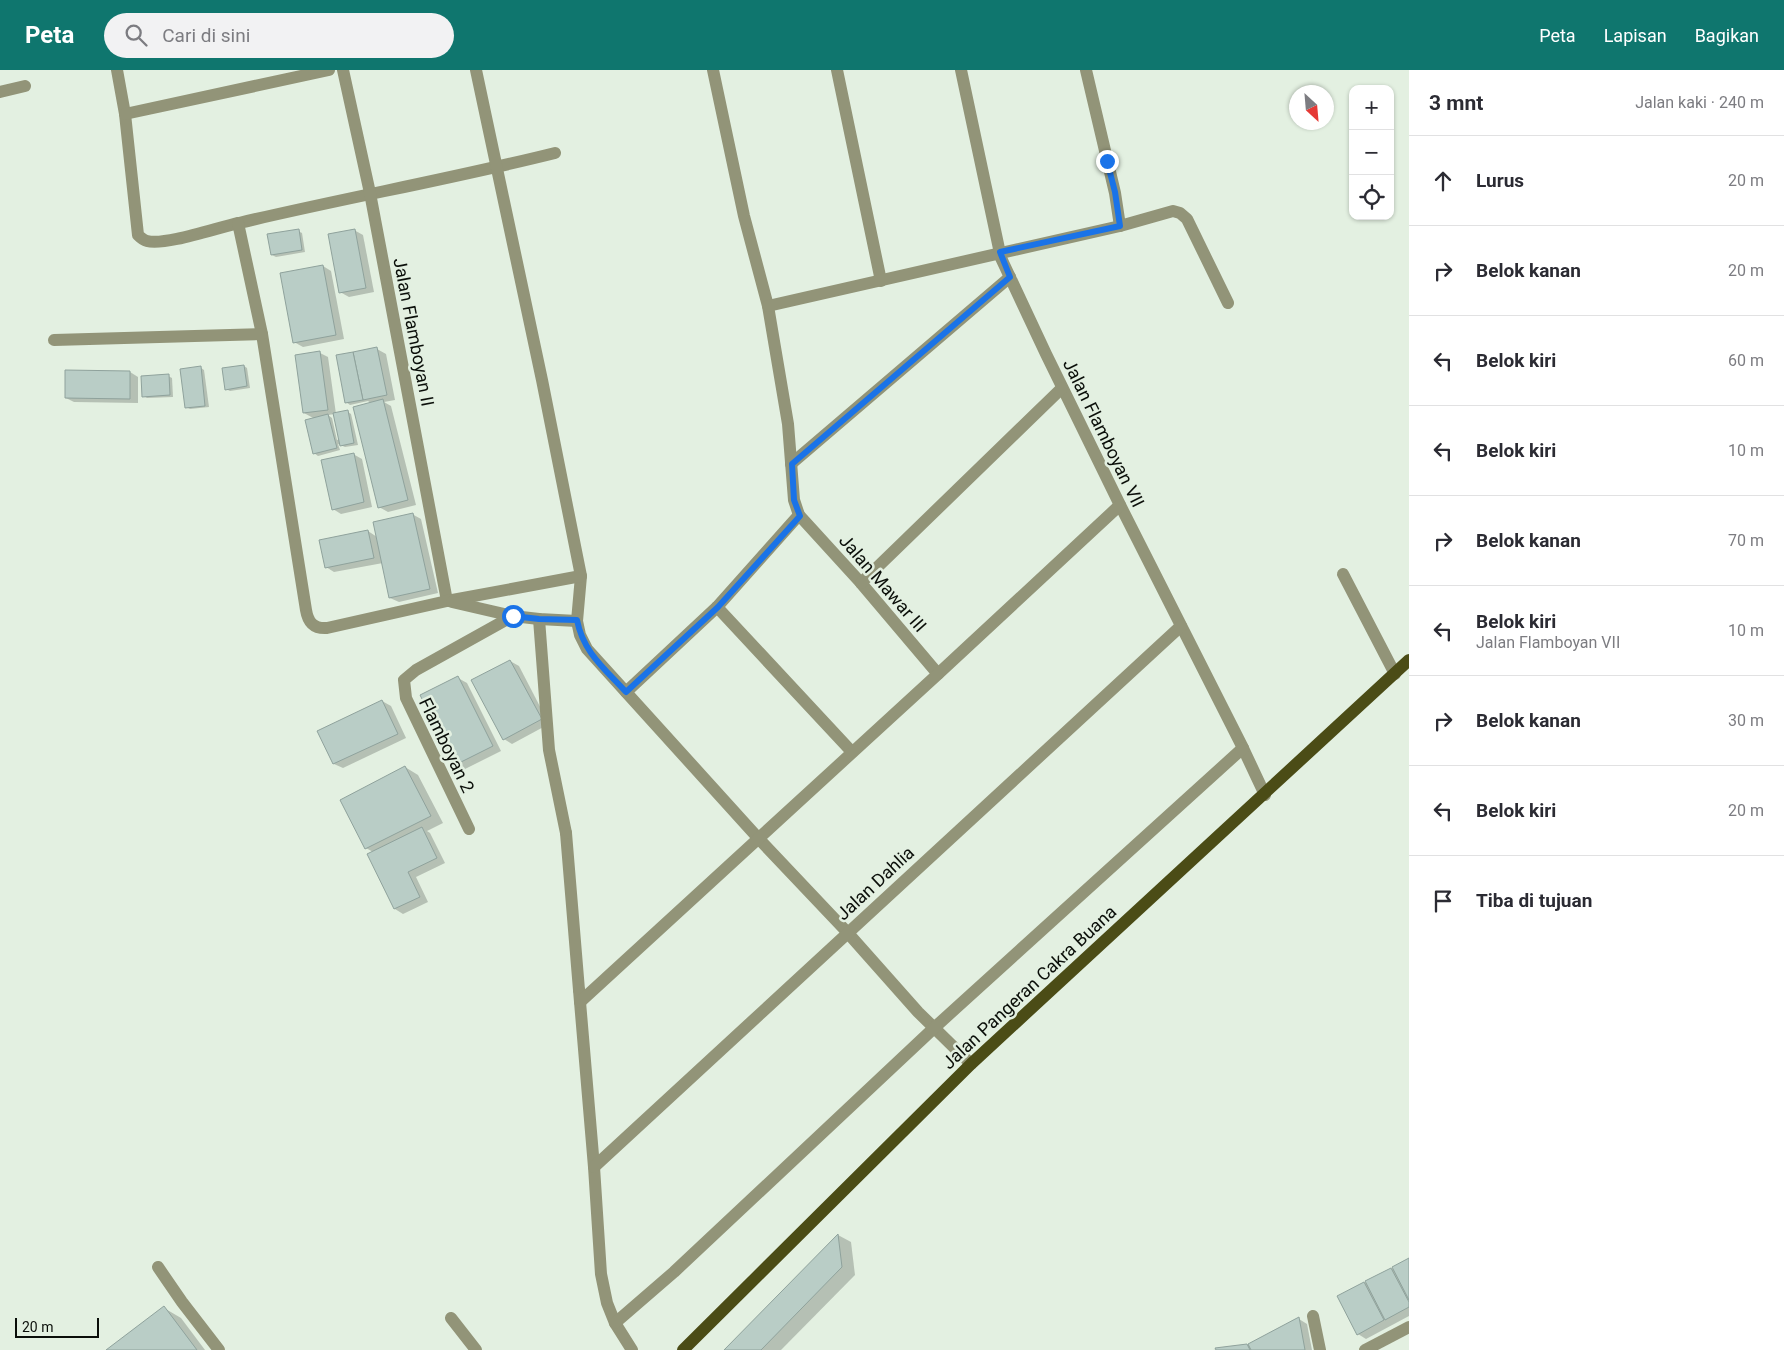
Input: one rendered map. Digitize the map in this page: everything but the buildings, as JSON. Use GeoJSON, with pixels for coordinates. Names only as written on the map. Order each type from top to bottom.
{"type":"FeatureCollection","features":[{"type":"Feature","properties":{"kind":"main road","name":"Jalan Pangeran Cakra Buana"},"geometry":{"type":"LineString","coordinates":[[683,1350],[971,1064],[1409,660]]}},
{"type":"Feature","properties":{"kind":"street"},"geometry":{"type":"LineString","coordinates":[[117,70],[125,114],[138,235],[145,241],[164,242],[238,223],[370,193],[496,168],[555,153]]}},
{"type":"Feature","properties":{"kind":"street"},"geometry":{"type":"LineString","coordinates":[[125,114],[329,70]]}},
{"type":"Feature","properties":{"kind":"street","name":"Jalan Flamboyan II"},"geometry":{"type":"LineString","coordinates":[[343,70],[370,193],[447,601]]}},
{"type":"Feature","properties":{"kind":"street"},"geometry":{"type":"LineString","coordinates":[[476,70],[542,380],[581,576],[577,620],[580,635],[587,649],[759,839],[847,932],[918,1012],[971,1064]]}},
{"type":"Feature","properties":{"kind":"street"},"geometry":{"type":"LineString","coordinates":[[626,692],[718,607],[800,516],[794,500],[788,424],[768,306],[744,216],[712,70]]}},
{"type":"Feature","properties":{"kind":"street"},"geometry":{"type":"LineString","coordinates":[[837,70],[881,281]]}},
{"type":"Feature","properties":{"kind":"street","name":"Jalan Flamboyan VII"},"geometry":{"type":"LineString","coordinates":[[961,70],[1000,252],[1010,277],[1062,388],[1243,748],[1264,795]]}},
{"type":"Feature","properties":{"kind":"street"},"geometry":{"type":"LineString","coordinates":[[1086,70],[1115,192],[1120,226]]}},
{"type":"Feature","properties":{"kind":"street"},"geometry":{"type":"LineString","coordinates":[[0,92],[25,86]]}},
{"type":"Feature","properties":{"kind":"street"},"geometry":{"type":"LineString","coordinates":[[768,306],[1120,226],[1173,211],[1180,213],[1187,219],[1228,303]]}},
{"type":"Feature","properties":{"kind":"street"},"geometry":{"type":"LineString","coordinates":[[238,223],[262,334],[308,621],[316,627],[327,628],[447,601],[581,576]]}},
{"type":"Feature","properties":{"kind":"street"},"geometry":{"type":"LineString","coordinates":[[792,464],[1010,277]]}},
{"type":"Feature","properties":{"kind":"street"},"geometry":{"type":"LineString","coordinates":[[54,340],[262,334]]}},
{"type":"Feature","properties":{"kind":"street"},"geometry":{"type":"LineString","coordinates":[[861,583],[1062,388]]}},
{"type":"Feature","properties":{"kind":"street"},"geometry":{"type":"LineString","coordinates":[[579,996],[759,839],[1120,505]]}},
{"type":"Feature","properties":{"kind":"street","name":"Jalan Mawar III"},"geometry":{"type":"LineString","coordinates":[[800,516],[861,583],[938,674]]}},
{"type":"Feature","properties":{"kind":"street"},"geometry":{"type":"LineString","coordinates":[[1343,574],[1395,674]]}},
{"type":"Feature","properties":{"kind":"street"},"geometry":{"type":"LineString","coordinates":[[447,601],[513,616],[577,620]]}},
{"type":"Feature","properties":{"kind":"street"},"geometry":{"type":"LineString","coordinates":[[718,607],[852,752]]}},
{"type":"Feature","properties":{"kind":"street","name":"Flamboyan 2"},"geometry":{"type":"LineString","coordinates":[[469,829],[406,698],[404,680],[416,670],[513,616]]}},
{"type":"Feature","properties":{"kind":"street"},"geometry":{"type":"LineString","coordinates":[[539,619],[549,750],[566,833],[601,1274],[606,1303],[615,1323],[632,1350]]}},
{"type":"Feature","properties":{"kind":"street","name":"Jalan Dahlia"},"geometry":{"type":"LineString","coordinates":[[594,1167],[1181,626]]}},
{"type":"Feature","properties":{"kind":"street"},"geometry":{"type":"LineString","coordinates":[[615,1323],[674,1272],[934,1028],[1243,748]]}},
{"type":"Feature","properties":{"kind":"street"},"geometry":{"type":"LineString","coordinates":[[158,1267],[182,1302],[220,1350]]}},
{"type":"Feature","properties":{"kind":"street"},"geometry":{"type":"LineString","coordinates":[[1313,1316],[1320,1350]]}},
{"type":"Feature","properties":{"kind":"street"},"geometry":{"type":"LineString","coordinates":[[451,1318],[476,1350]]}},
{"type":"Feature","properties":{"kind":"street"},"geometry":{"type":"LineString","coordinates":[[1365,1350],[1409,1327]]}},
{"type":"Feature","properties":{"kind":"route"},"geometry":{"type":"LineString","coordinates":[[513,616],[577,620],[580,635],[587,649],[626,692],[718,607],[800,516],[792,488],[792,464],[1010,277],[1000,252],[1120,226],[1115,192],[1107,161]]}}]}
